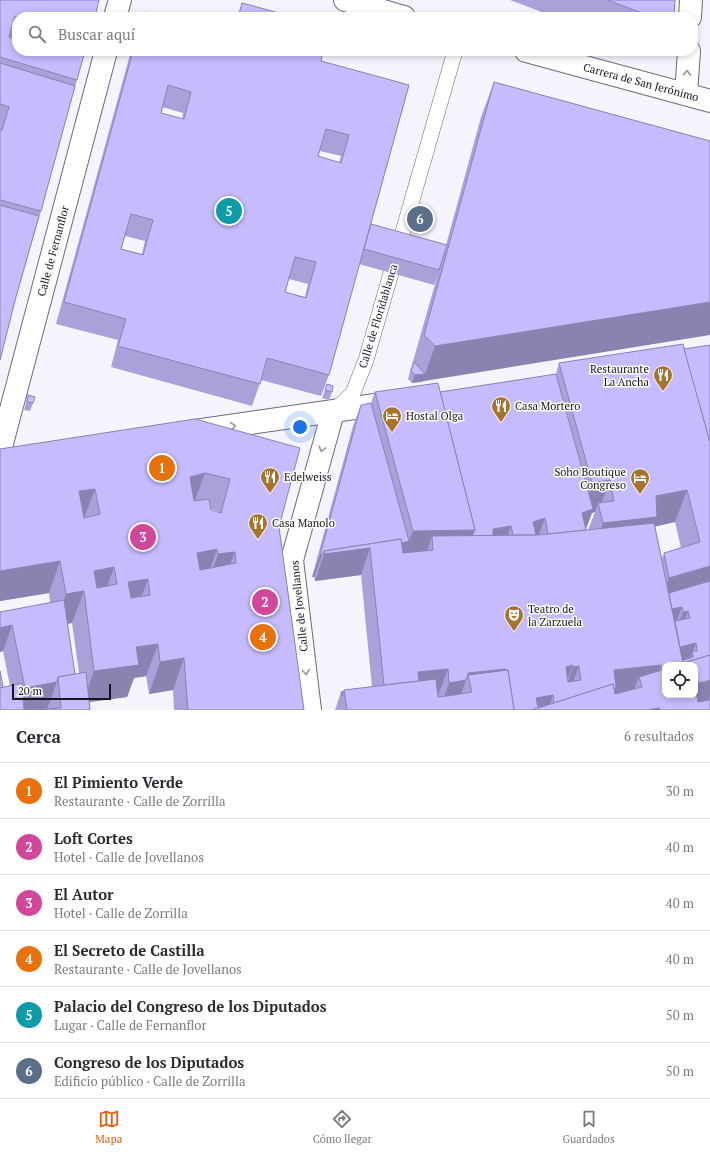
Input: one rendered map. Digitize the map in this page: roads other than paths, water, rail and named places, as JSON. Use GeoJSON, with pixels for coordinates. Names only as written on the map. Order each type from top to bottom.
{"type":"FeatureCollection","features":[{"type":"Feature","properties":{"kind":"street"},"geometry":{"type":"LineString","coordinates":[[116,12],[120,0]]}},
{"type":"Feature","properties":{"kind":"street"},"geometry":{"type":"LineString","coordinates":[[691,12],[692,0]]}},
{"type":"Feature","properties":{"kind":"street"},"geometry":{"type":"LineString","coordinates":[[353,1],[388,12]]}},
{"type":"Feature","properties":{"kind":"street","name":"Calle de Fernanflor"},"geometry":{"type":"LineString","coordinates":[[5,455],[105,56]]}},
{"type":"Feature","properties":{"kind":"street","name":"Carrera de San Jerónimo"},"geometry":{"type":"LineString","coordinates":[[545,56],[710,101]]}},
{"type":"Feature","properties":{"kind":"street"},"geometry":{"type":"LineString","coordinates":[[686,94],[688,56]]}},
{"type":"Feature","properties":{"kind":"street"},"geometry":{"type":"LineString","coordinates":[[178,434],[411,400]]}},
{"type":"Feature","properties":{"kind":"street","name":"Calle de Jovellanos"},"geometry":{"type":"LineString","coordinates":[[310,710],[292,560],[333,412]]}},
{"type":"Feature","properties":{"kind":"lane","name":"Calle de Floridablanca"},"geometry":{"type":"LineString","coordinates":[[333,412],[353,393],[366,360],[454,56]]}},
{"type":"Feature","properties":{"kind":"place","name":"Palacio del Congreso de los Diputados"},"geometry":{"type":"Point","coordinates":[229,211]}},
{"type":"Feature","properties":{"kind":"place","name":"Congreso de los Diputados"},"geometry":{"type":"Point","coordinates":[420,219]}},
{"type":"Feature","properties":{"kind":"place","name":"Restaurante La Ancha"},"geometry":{"type":"Point","coordinates":[663,392]}},
{"type":"Feature","properties":{"kind":"place","name":"Casa Mortero"},"geometry":{"type":"Point","coordinates":[501,423]}},
{"type":"Feature","properties":{"kind":"place","name":"Hostal Olga"},"geometry":{"type":"Point","coordinates":[392,433]}},
{"type":"Feature","properties":{"kind":"place","name":"El Pimiento Verde"},"geometry":{"type":"Point","coordinates":[162,468]}},
{"type":"Feature","properties":{"kind":"place","name":"Edelweiss"},"geometry":{"type":"Point","coordinates":[270,494]}},
{"type":"Feature","properties":{"kind":"place","name":"Soho Boutique Congreso"},"geometry":{"type":"Point","coordinates":[640,495]}},
{"type":"Feature","properties":{"kind":"place","name":"El Autor"},"geometry":{"type":"Point","coordinates":[143,537]}},
{"type":"Feature","properties":{"kind":"place","name":"Casa Manolo"},"geometry":{"type":"Point","coordinates":[258,540]}},
{"type":"Feature","properties":{"kind":"place","name":"Loft Cortes"},"geometry":{"type":"Point","coordinates":[265,602]}},
{"type":"Feature","properties":{"kind":"place","name":"Teatro de la Zarzuela"},"geometry":{"type":"Point","coordinates":[514,632]}},
{"type":"Feature","properties":{"kind":"place","name":"El Secreto de Castilla"},"geometry":{"type":"Point","coordinates":[263,637]}}]}
